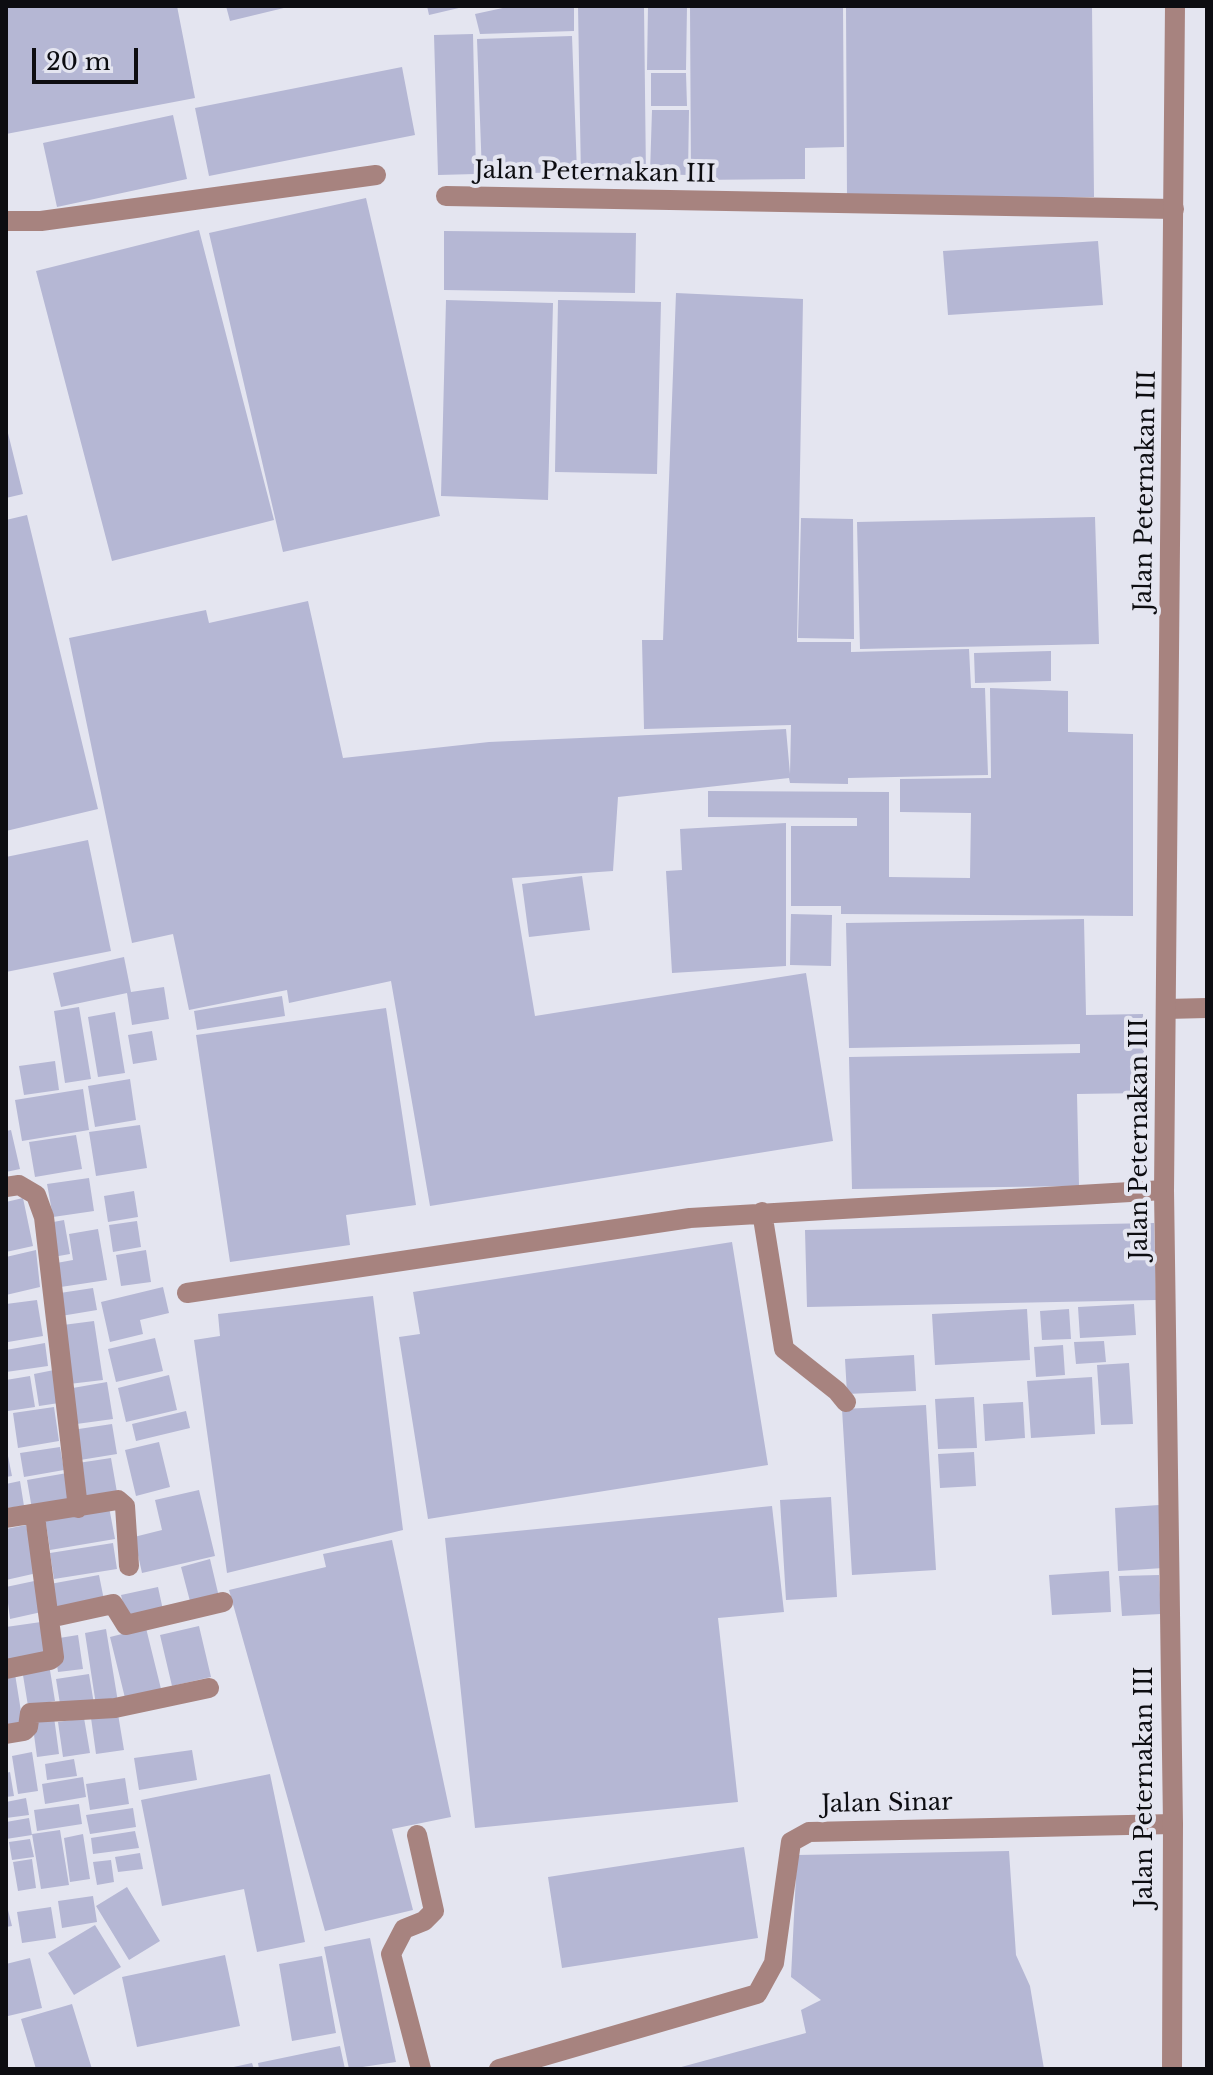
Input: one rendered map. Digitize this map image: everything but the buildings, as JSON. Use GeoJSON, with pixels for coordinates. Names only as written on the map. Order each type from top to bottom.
{"type":"FeatureCollection","features":[{"type":"Feature","properties":{"kind":"street","name":"Jalan Peternakan III"},"geometry":{"type":"LineString","coordinates":[[1172,2069],[1173,1824],[1164,1190],[1175,6]]}},
{"type":"Feature","properties":{"kind":"street"},"geometry":{"type":"LineString","coordinates":[[6,221],[41,221],[376,175]]}},
{"type":"Feature","properties":{"kind":"street","name":"Jalan Peternakan III"},"geometry":{"type":"LineString","coordinates":[[446,196],[1174,209]]}},
{"type":"Feature","properties":{"kind":"street"},"geometry":{"type":"LineString","coordinates":[[1166,1009],[1207,1008]]}},
{"type":"Feature","properties":{"kind":"street"},"geometry":{"type":"LineString","coordinates":[[6,1187],[19,1185],[36,1195],[44,1217],[78,1508]]}},
{"type":"Feature","properties":{"kind":"street"},"geometry":{"type":"LineString","coordinates":[[187,1293],[690,1218],[1164,1190]]}},
{"type":"Feature","properties":{"kind":"street"},"geometry":{"type":"LineString","coordinates":[[762,1212],[784,1349],[837,1391],[846,1402]]}},
{"type":"Feature","properties":{"kind":"street"},"geometry":{"type":"LineString","coordinates":[[6,1518],[35,1516],[118,1500],[125,1506],[129,1566]]}},
{"type":"Feature","properties":{"kind":"street"},"geometry":{"type":"LineString","coordinates":[[6,1669],[54,1657],[35,1516]]}},
{"type":"Feature","properties":{"kind":"street"},"geometry":{"type":"LineString","coordinates":[[49,1618],[113,1604],[126,1625],[223,1602]]}},
{"type":"Feature","properties":{"kind":"street"},"geometry":{"type":"LineString","coordinates":[[6,1734],[24,1731],[28,1727],[30,1713],[115,1708],[209,1688]]}},
{"type":"Feature","properties":{"kind":"street","name":"Jalan Sinar"},"geometry":{"type":"LineString","coordinates":[[503,2069],[757,1994],[774,1963],[791,1842],[809,1832],[1173,1824]]}},
{"type":"Feature","properties":{"kind":"street"},"geometry":{"type":"LineString","coordinates":[[417,1835],[434,1911],[424,1921],[404,1929],[391,1954],[421,2069]]}}]}
